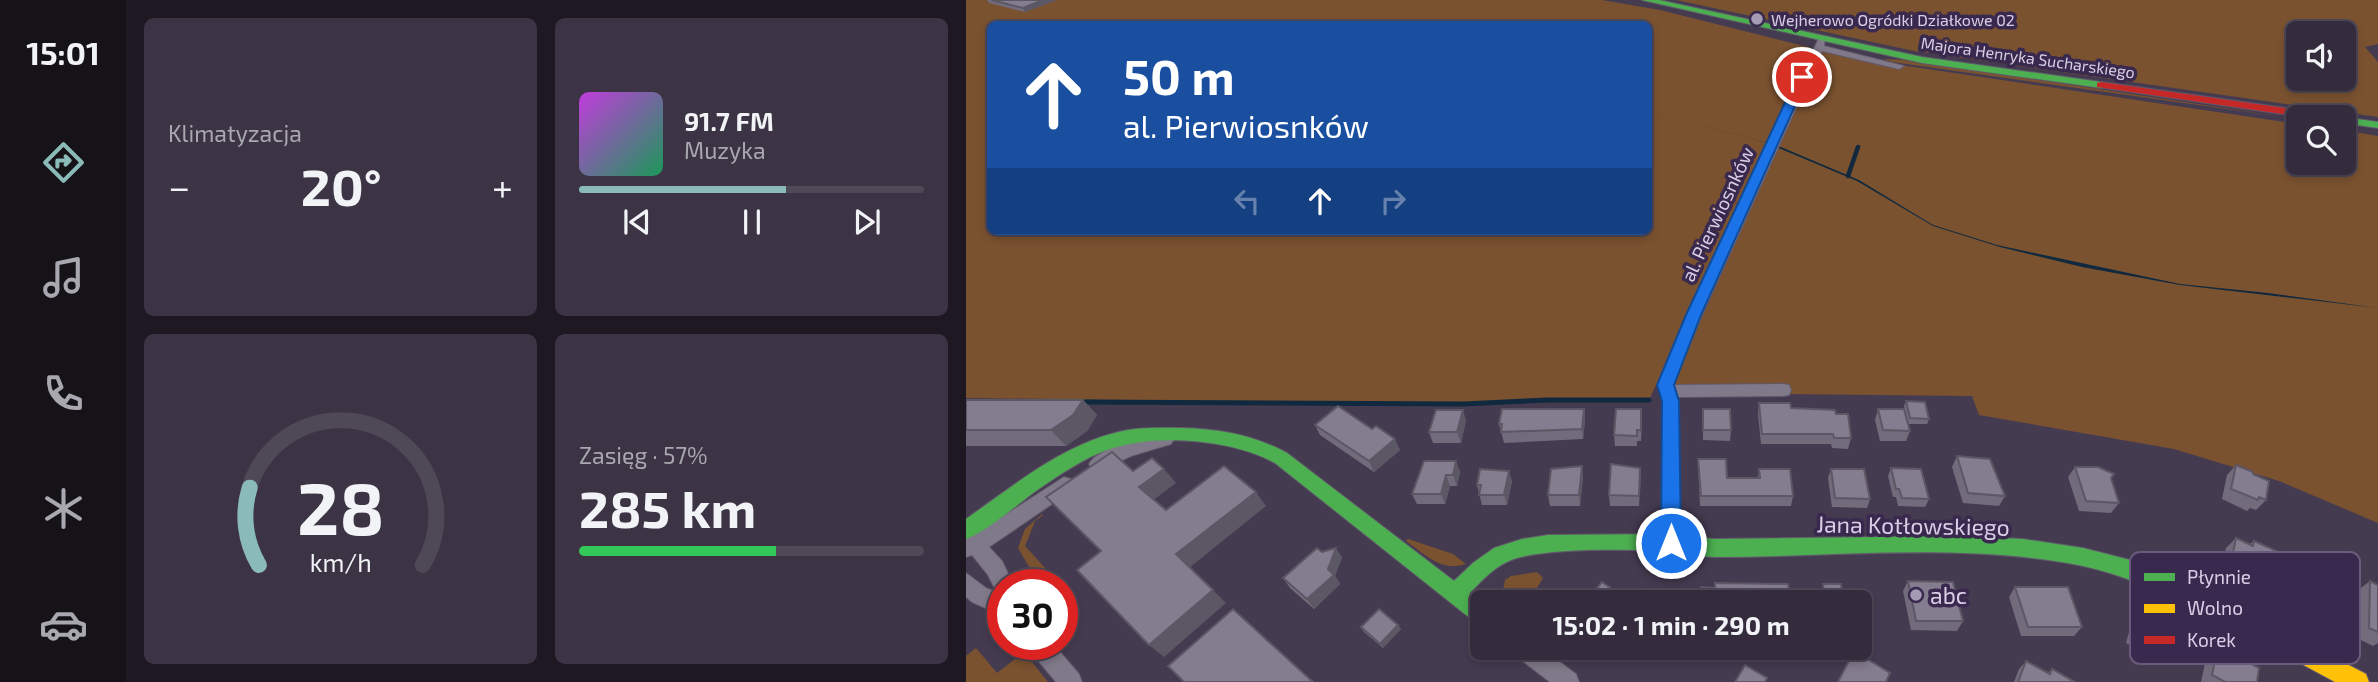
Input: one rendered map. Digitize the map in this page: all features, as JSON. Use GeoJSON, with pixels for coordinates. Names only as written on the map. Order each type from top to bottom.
{"type":"FeatureCollection","features":[{"type":"Feature","properties":{"kind":"street","name":"Majora Henryka Sucharskiego"},"geometry":{"type":"LineString","coordinates":[[1647,0],[1818,45],[2286,111]]}},
{"type":"Feature","properties":{"kind":"street"},"geometry":{"type":"LineString","coordinates":[[1818,45],[1899,66]]}},
{"type":"Feature","properties":{"kind":"street","name":"al. Pierwiosnków"},"geometry":{"type":"LineString","coordinates":[[1671,543],[1669,396],[1665,385],[1694,315],[1818,45]]}},
{"type":"Feature","properties":{"kind":"street"},"geometry":{"type":"LineString","coordinates":[[2356,122],[2378,125]]}},
{"type":"Feature","properties":{"kind":"street"},"geometry":{"type":"LineString","coordinates":[[1669,396],[1783,390]]}},
{"type":"Feature","properties":{"kind":"street"},"geometry":{"type":"LineString","coordinates":[[996,569],[968,539],[1106,459],[1178,435],[1234,437],[1269,450],[1470,605]]}},
{"type":"Feature","properties":{"kind":"street","name":"Jana Kotłowskiego"},"geometry":{"type":"LineString","coordinates":[[1456,594],[1482,567],[1505,552],[1553,543],[1671,543],[1710,548],[1793,548],[1818,545],[1954,546],[2074,555],[2130,571]]}},
{"type":"Feature","properties":{"kind":"street"},"geometry":{"type":"LineString","coordinates":[[966,583],[987,599]]}},
{"type":"Feature","properties":{"kind":"street"},"geometry":{"type":"LineString","coordinates":[[1052,660],[1071,682]]}},
{"type":"Feature","properties":{"kind":"street"},"geometry":{"type":"LineString","coordinates":[[1540,660],[1568,682]]}},
{"type":"Feature","properties":{"kind":"street","name":"Jana Kotłowskiego"},"geometry":{"type":"LineString","coordinates":[[2324,664],[2358,682]]}},
{"type":"Feature","properties":{"kind":"shaded area"},"geometry":{"type":"Polygon","coordinates":[[[966,0],[1602,0],[1660,10],[1812,48],[1649,400],[1547,400],[1464,404],[966,398],[966,0]]]}},
{"type":"Feature","properties":{"kind":"shaded area"},"geometry":{"type":"Polygon","coordinates":[[[1676,0],[2378,0],[2378,44],[2365,47],[2378,62],[2378,117],[2356,114],[2356,105],[2294,105],[1914,51],[1676,0]]]}},
{"type":"Feature","properties":{"kind":"shaded area"},"geometry":{"type":"Polygon","coordinates":[[[1821,50],[1900,65],[2286,122],[2286,175],[2356,175],[2356,132],[2378,136],[2378,523],[2279,481],[2174,449],[1979,415],[1972,396],[1782,394],[1672,385],[1821,50]]]}},
{"type":"Feature","properties":{"kind":"shaded area"},"geometry":{"type":"Polygon","coordinates":[[[1883,59],[1906,60],[2286,117],[1883,59]]]}},
{"type":"Feature","properties":{"kind":"shaded area"},"geometry":{"type":"Polygon","coordinates":[[[1042,514],[1043,515],[1035,521],[1025,546],[1046,569],[1030,569],[1018,548],[1025,529],[1042,514]]]}},
{"type":"Feature","properties":{"kind":"shaded area"},"geometry":{"type":"Polygon","coordinates":[[[1408,539],[1453,554],[1466,564],[1441,564],[1427,557],[1406,541],[1408,539]]]}},
{"type":"Feature","properties":{"kind":"shaded area"},"geometry":{"type":"Polygon","coordinates":[[[1537,572],[1543,578],[1535,590],[1503,590],[1505,580],[1511,576],[1537,572]]]}},
{"type":"Feature","properties":{"kind":"shaded area"},"geometry":{"type":"Polygon","coordinates":[[[976,648],[997,673],[1014,660],[1030,660],[1048,682],[966,682],[966,656],[976,648]]]}},
{"type":"Feature","properties":{"kind":"water"},"geometry":{"type":"Polygon","coordinates":[[[1768,143],[1859,180],[1933,225],[1997,245],[2180,284],[2378,308],[2180,285],[2082,267],[2000,247],[1933,226],[1857,181],[1768,143]]]}},
{"type":"Feature","properties":{"kind":"building"},"geometry":{"type":"Polygon","coordinates":[[[992,0],[1043,0],[1023,8],[992,0]]]}},
{"type":"Feature","properties":{"kind":"building"},"geometry":{"type":"Polygon","coordinates":[[[966,400],[1083,400],[1073,415],[1051,430],[966,430],[966,400]]]}},
{"type":"Feature","properties":{"kind":"building"},"geometry":{"type":"Polygon","coordinates":[[[1906,401],[1925,402],[1929,419],[1910,418],[1906,401]]]}},
{"type":"Feature","properties":{"kind":"building"},"geometry":{"type":"Polygon","coordinates":[[[1759,403],[1790,403],[1791,408],[1835,410],[1836,414],[1848,414],[1851,438],[1834,438],[1833,434],[1762,434],[1759,403]]]}},
{"type":"Feature","properties":{"kind":"building"},"geometry":{"type":"Polygon","coordinates":[[[1338,406],[1372,429],[1376,426],[1395,439],[1369,461],[1315,425],[1338,406]]]}},
{"type":"Feature","properties":{"kind":"building"},"geometry":{"type":"Polygon","coordinates":[[[1502,409],[1584,409],[1582,429],[1501,432],[1502,424],[1499,424],[1502,409]]]}},
{"type":"Feature","properties":{"kind":"building"},"geometry":{"type":"Polygon","coordinates":[[[1616,409],[1641,409],[1641,430],[1637,430],[1637,436],[1614,435],[1616,409]]]}},
{"type":"Feature","properties":{"kind":"building"},"geometry":{"type":"Polygon","coordinates":[[[1703,409],[1730,409],[1731,430],[1703,430],[1703,409]]]}},
{"type":"Feature","properties":{"kind":"building"},"geometry":{"type":"Polygon","coordinates":[[[1878,409],[1904,409],[1910,431],[1883,430],[1878,409]]]}},
{"type":"Feature","properties":{"kind":"building"},"geometry":{"type":"Polygon","coordinates":[[[1436,410],[1463,410],[1457,432],[1429,432],[1436,410]]]}},
{"type":"Feature","properties":{"kind":"building"},"geometry":{"type":"Polygon","coordinates":[[[1112,452],[1133,471],[1152,458],[1164,469],[1139,487],[1166,510],[1224,466],[1256,492],[1176,554],[1213,590],[1149,645],[1078,571],[1101,551],[1046,497],[1112,452]]]}},
{"type":"Feature","properties":{"kind":"building"},"geometry":{"type":"Polygon","coordinates":[[[1957,456],[1990,459],[2005,496],[1968,493],[1957,456]]]}},
{"type":"Feature","properties":{"kind":"building"},"geometry":{"type":"Polygon","coordinates":[[[1698,459],[1726,459],[1727,478],[1760,478],[1759,469],[1790,469],[1793,496],[1701,496],[1698,459]]]}},
{"type":"Feature","properties":{"kind":"building"},"geometry":{"type":"Polygon","coordinates":[[[1424,461],[1456,461],[1453,475],[1446,475],[1441,494],[1412,494],[1424,461]]]}},
{"type":"Feature","properties":{"kind":"building"},"geometry":{"type":"Polygon","coordinates":[[[1611,464],[1640,468],[1639,496],[1609,495],[1611,464]]]}},
{"type":"Feature","properties":{"kind":"building"},"geometry":{"type":"Polygon","coordinates":[[[2236,465],[2269,481],[2266,500],[2259,497],[2258,500],[2231,489],[2236,465]]]}},
{"type":"Feature","properties":{"kind":"building"},"geometry":{"type":"Polygon","coordinates":[[[1582,466],[1579,495],[1548,495],[1551,469],[1582,466]]]}},
{"type":"Feature","properties":{"kind":"building"},"geometry":{"type":"Polygon","coordinates":[[[2075,467],[2098,467],[2114,474],[2111,478],[2119,503],[2086,501],[2075,467]]]}},
{"type":"Feature","properties":{"kind":"building"},"geometry":{"type":"Polygon","coordinates":[[[1891,468],[1921,469],[1929,499],[1902,498],[1899,489],[1896,489],[1891,468]]]}},
{"type":"Feature","properties":{"kind":"building"},"geometry":{"type":"Polygon","coordinates":[[[1480,469],[1509,471],[1504,495],[1479,495],[1481,485],[1477,485],[1480,469]]]}},
{"type":"Feature","properties":{"kind":"building"},"geometry":{"type":"Polygon","coordinates":[[[1831,469],[1864,469],[1870,499],[1835,498],[1831,469]]]}},
{"type":"Feature","properties":{"kind":"building"},"geometry":{"type":"Polygon","coordinates":[[[2236,538],[2253,546],[2254,541],[2278,552],[2233,552],[2236,538]]]}},
{"type":"Feature","properties":{"kind":"building"},"geometry":{"type":"Polygon","coordinates":[[[1317,548],[1322,552],[1336,548],[1328,569],[1334,575],[1307,599],[1283,578],[1317,548]]]}},
{"type":"Feature","properties":{"kind":"building"},"geometry":{"type":"Polygon","coordinates":[[[1908,581],[1953,582],[1963,621],[1916,621],[1908,581]]]}},
{"type":"Feature","properties":{"kind":"building"},"geometry":{"type":"Polygon","coordinates":[[[2370,581],[2378,585],[2378,632],[2369,628],[2370,581]]]}},
{"type":"Feature","properties":{"kind":"building"},"geometry":{"type":"Polygon","coordinates":[[[1602,582],[1614,590],[1595,590],[1602,582]]]}},
{"type":"Feature","properties":{"kind":"building"},"geometry":{"type":"Polygon","coordinates":[[[1715,583],[1788,584],[1789,590],[1701,590],[1701,587],[1715,588],[1715,583]]]}},
{"type":"Feature","properties":{"kind":"building"},"geometry":{"type":"Polygon","coordinates":[[[1823,584],[1841,584],[1842,590],[1824,590],[1823,584]]]}},
{"type":"Feature","properties":{"kind":"building"},"geometry":{"type":"Polygon","coordinates":[[[2015,587],[2068,587],[2082,627],[2028,627],[2015,587]]]}},
{"type":"Feature","properties":{"kind":"building"},"geometry":{"type":"Polygon","coordinates":[[[1233,609],[1313,682],[1184,682],[1168,666],[1233,609]]]}},
{"type":"Feature","properties":{"kind":"building"},"geometry":{"type":"Polygon","coordinates":[[[1379,609],[1398,625],[1380,644],[1361,627],[1379,609]]]}},
{"type":"Feature","properties":{"kind":"building"},"geometry":{"type":"Polygon","coordinates":[[[1849,660],[1869,660],[1890,673],[1886,682],[1838,682],[1849,660]]]}},
{"type":"Feature","properties":{"kind":"building"},"geometry":{"type":"Polygon","coordinates":[[[2026,661],[2050,674],[2052,669],[2075,682],[2018,682],[2026,661]]]}},
{"type":"Feature","properties":{"kind":"building"},"geometry":{"type":"Polygon","coordinates":[[[2214,664],[2252,664],[2259,668],[2257,682],[2225,682],[2212,675],[2214,664]]]}},
{"type":"Feature","properties":{"kind":"building"},"geometry":{"type":"Polygon","coordinates":[[[1745,665],[1767,678],[1765,682],[1735,682],[1745,665]]]}},
{"type":"Feature","properties":{"kind":"waterway"},"geometry":{"type":"LineString","coordinates":[[1848,176],[1858,147]]}},
{"type":"Feature","properties":{"kind":"waterway"},"geometry":{"type":"LineString","coordinates":[[1079,402],[1464,404],[1547,400],[1649,400]]}},
{"type":"Feature","properties":{"kind":"traffic: fast"},"geometry":{"type":"LineString","coordinates":[[1647,0],[1922,60],[2101,85]]}},
{"type":"Feature","properties":{"kind":"traffic: fast"},"geometry":{"type":"LineString","coordinates":[[2356,122],[2378,125]]}},
{"type":"Feature","properties":{"kind":"traffic: fast"},"geometry":{"type":"LineString","coordinates":[[966,530],[1041,476],[1103,444],[1146,435],[1222,437],[1258,446],[1281,458],[1470,606]]}},
{"type":"Feature","properties":{"kind":"traffic: fast"},"geometry":{"type":"LineString","coordinates":[[1456,594],[1487,563],[1501,554],[1561,543],[1658,543],[1714,548],[1960,545],[2023,548],[2083,557],[2130,570]]}},
{"type":"Feature","properties":{"kind":"traffic: slow"},"geometry":{"type":"LineString","coordinates":[[2324,664],[2358,682]]}},
{"type":"Feature","properties":{"kind":"traffic: jam"},"geometry":{"type":"LineString","coordinates":[[2101,85],[2286,111]]}},
{"type":"Feature","properties":{"kind":"place","name":"Wejherowo Ogródki Działkowe 02"},"geometry":{"type":"Point","coordinates":[1757,19]}},
{"type":"Feature","properties":{"kind":"place","name":"abc"},"geometry":{"type":"Point","coordinates":[1916,595]}},
{"type":"Feature","properties":{"kind":"route"},"geometry":{"type":"LineString","coordinates":[[1671,543],[1671,401],[1665,385],[1802,77]]}}]}
